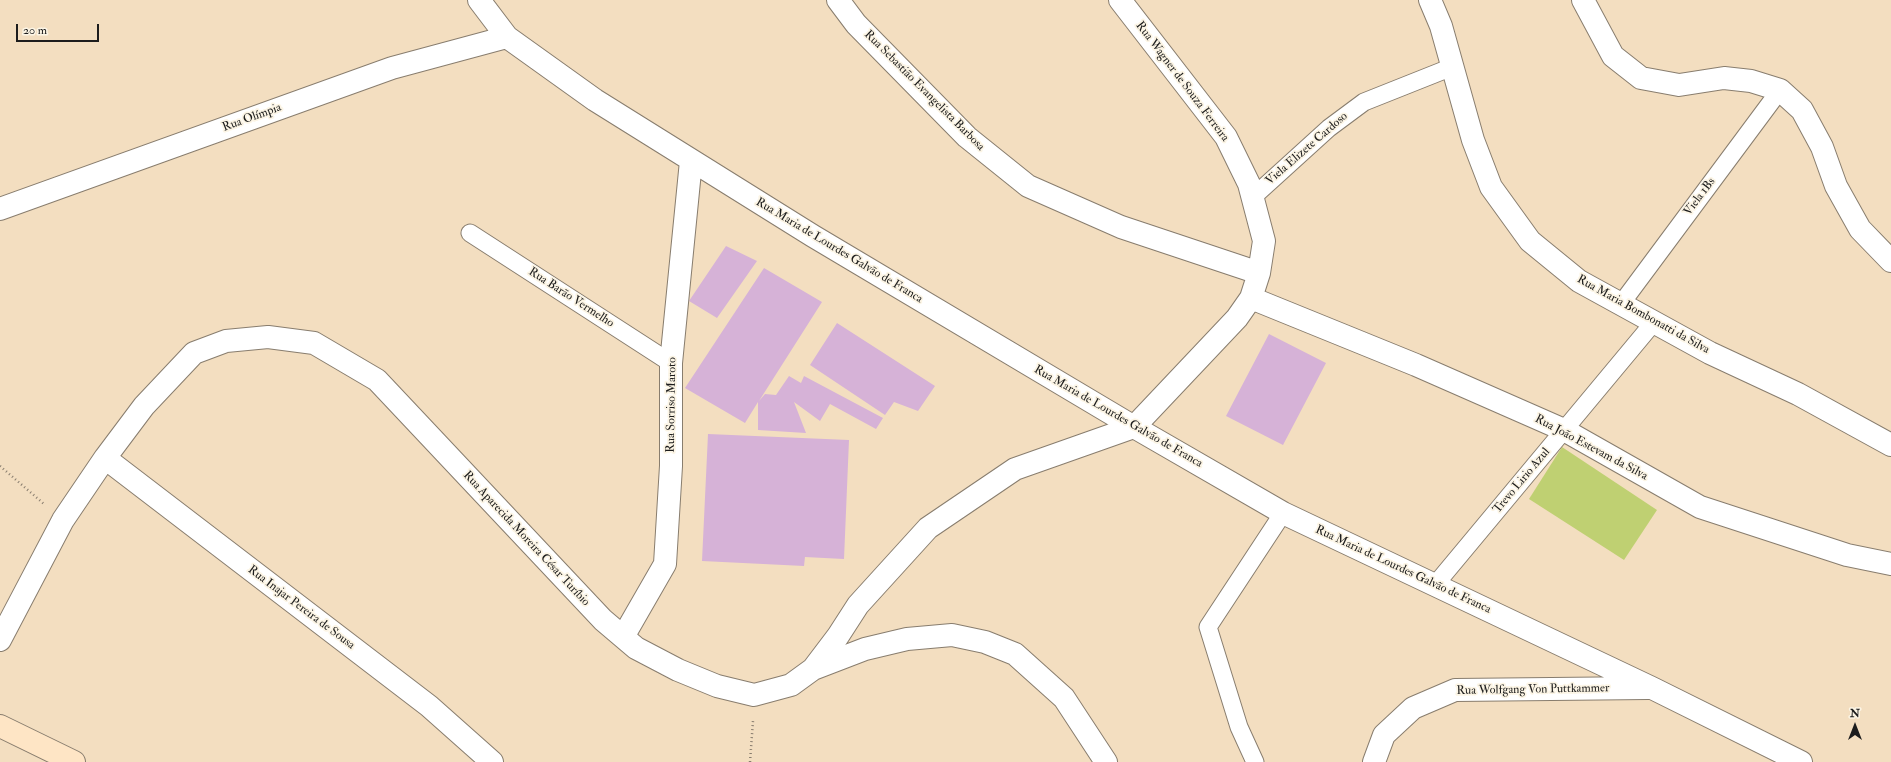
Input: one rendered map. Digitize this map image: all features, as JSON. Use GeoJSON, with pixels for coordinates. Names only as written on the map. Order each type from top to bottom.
{"type":"FeatureCollection","features":[{"type":"Feature","properties":{"kind":"main road"},"geometry":{"type":"LineString","coordinates":[[0,726],[74,762]]}},
{"type":"Feature","properties":{"kind":"street","name":"Rua Maria de Lourdes Galvão de Franca"},"geometry":{"type":"LineString","coordinates":[[479,0],[507,37],[595,100],[691,161],[1134,427],[1283,513],[1652,688],[1801,762]]}},
{"type":"Feature","properties":{"kind":"street","name":"Rua Sebastião Evangelista Barbosa"},"geometry":{"type":"LineString","coordinates":[[838,0],[856,24],[967,137],[1028,186],[1121,227],[1260,273]]}},
{"type":"Feature","properties":{"kind":"street","name":"Rua Wagner de Souza Ferreira"},"geometry":{"type":"LineString","coordinates":[[1120,0],[1226,137],[1249,184],[1264,242],[1260,273],[1251,298],[1237,318],[1134,427]]}},
{"type":"Feature","properties":{"kind":"street","name":"Rua Maria Bombonatti da Silva"},"geometry":{"type":"LineString","coordinates":[[1430,0],[1441,26],[1473,140],[1491,187],[1530,242],[1579,281],[1710,353],[1798,394],[1891,444]]}},
{"type":"Feature","properties":{"kind":"street"},"geometry":{"type":"LineString","coordinates":[[1583,0],[1613,56],[1641,78],[1679,85],[1724,78],[1751,81],[1780,90],[1802,110],[1822,146],[1836,186],[1860,230],[1891,260]]}},
{"type":"Feature","properties":{"kind":"street","name":"Rua Olímpia"},"geometry":{"type":"LineString","coordinates":[[0,209],[392,68],[507,37]]}},
{"type":"Feature","properties":{"kind":"street","name":"Rua Sorriso Maroto"},"geometry":{"type":"LineString","coordinates":[[623,637],[665,564],[671,466],[671,363],[691,161]]}},
{"type":"Feature","properties":{"kind":"street","name":"Rua João Estevam da Silva"},"geometry":{"type":"LineString","coordinates":[[1251,298],[1416,364],[1564,430],[1700,507],[1847,555],[1891,564]]}},
{"type":"Feature","properties":{"kind":"street","name":"Rua Aparecida Moreira César Turíbio"},"geometry":{"type":"LineString","coordinates":[[0,640],[63,520],[105,458],[144,406],[194,353],[226,340],[268,337],[314,343],[377,380],[603,620],[636,648],[678,670],[717,686],[754,695],[791,685],[814,669],[858,605],[928,528],[1015,469],[1134,427]]}},
{"type":"Feature","properties":{"kind":"street","name":"Rua Inajar Pereira de Sousa"},"geometry":{"type":"LineString","coordinates":[[105,458],[429,706],[492,762]]}},
{"type":"Feature","properties":{"kind":"street"},"geometry":{"type":"LineString","coordinates":[[814,669],[865,649],[907,639],[952,634],[985,642],[1015,654],[1064,698],[1106,762]]}},
{"type":"Feature","properties":{"kind":"street","name":"Rua Wolfgang Von Puttkammer"},"geometry":{"type":"LineString","coordinates":[[1374,762],[1384,736],[1413,708],[1455,690],[1652,688]]}},
{"type":"Feature","properties":{"kind":"lane","name":"Viela Elizete Cardoso"},"geometry":{"type":"LineString","coordinates":[[1253,197],[1329,128],[1364,102],[1452,67]]}},
{"type":"Feature","properties":{"kind":"lane","name":"Viela 1Bs"},"geometry":{"type":"LineString","coordinates":[[1621,304],[1780,90]]}},
{"type":"Feature","properties":{"kind":"lane","name":"Rua Barão Vermelho"},"geometry":{"type":"LineString","coordinates":[[470,233],[671,363]]}},
{"type":"Feature","properties":{"kind":"lane","name":"Trevo Lirio Azul"},"geometry":{"type":"LineString","coordinates":[[1435,585],[1654,322]]}},
{"type":"Feature","properties":{"kind":"lane"},"geometry":{"type":"LineString","coordinates":[[1255,762],[1239,727],[1208,627],[1283,513]]}},
{"type":"Feature","properties":{"kind":"path"},"geometry":{"type":"LineString","coordinates":[[0,466],[63,520]]}},
{"type":"Feature","properties":{"kind":"path"},"geometry":{"type":"LineString","coordinates":[[750,762],[754,695]]}},
{"type":"Feature","properties":{"kind":"green space"},"geometry":{"type":"Polygon","coordinates":[[[1562,447],[1657,510],[1624,560],[1529,499],[1562,447]]]}},
{"type":"Feature","properties":{"kind":"building"},"geometry":{"type":"Polygon","coordinates":[[[726,246],[757,261],[717,318],[689,301],[726,246]]]}},
{"type":"Feature","properties":{"kind":"building"},"geometry":{"type":"Polygon","coordinates":[[[764,268],[822,302],[759,401],[765,394],[776,395],[789,376],[801,383],[804,376],[883,418],[876,429],[830,404],[820,421],[794,402],[806,433],[758,430],[758,402],[745,423],[685,388],[764,268]]]}},
{"type":"Feature","properties":{"kind":"building"},"geometry":{"type":"Polygon","coordinates":[[[837,323],[935,386],[918,411],[894,402],[885,415],[810,365],[837,323]]]}},
{"type":"Feature","properties":{"kind":"building"},"geometry":{"type":"Polygon","coordinates":[[[1269,334],[1326,363],[1283,445],[1226,416],[1269,334]]]}},
{"type":"Feature","properties":{"kind":"building"},"geometry":{"type":"Polygon","coordinates":[[[708,434],[849,440],[844,559],[805,557],[804,566],[702,561],[708,434]]]}}]}
